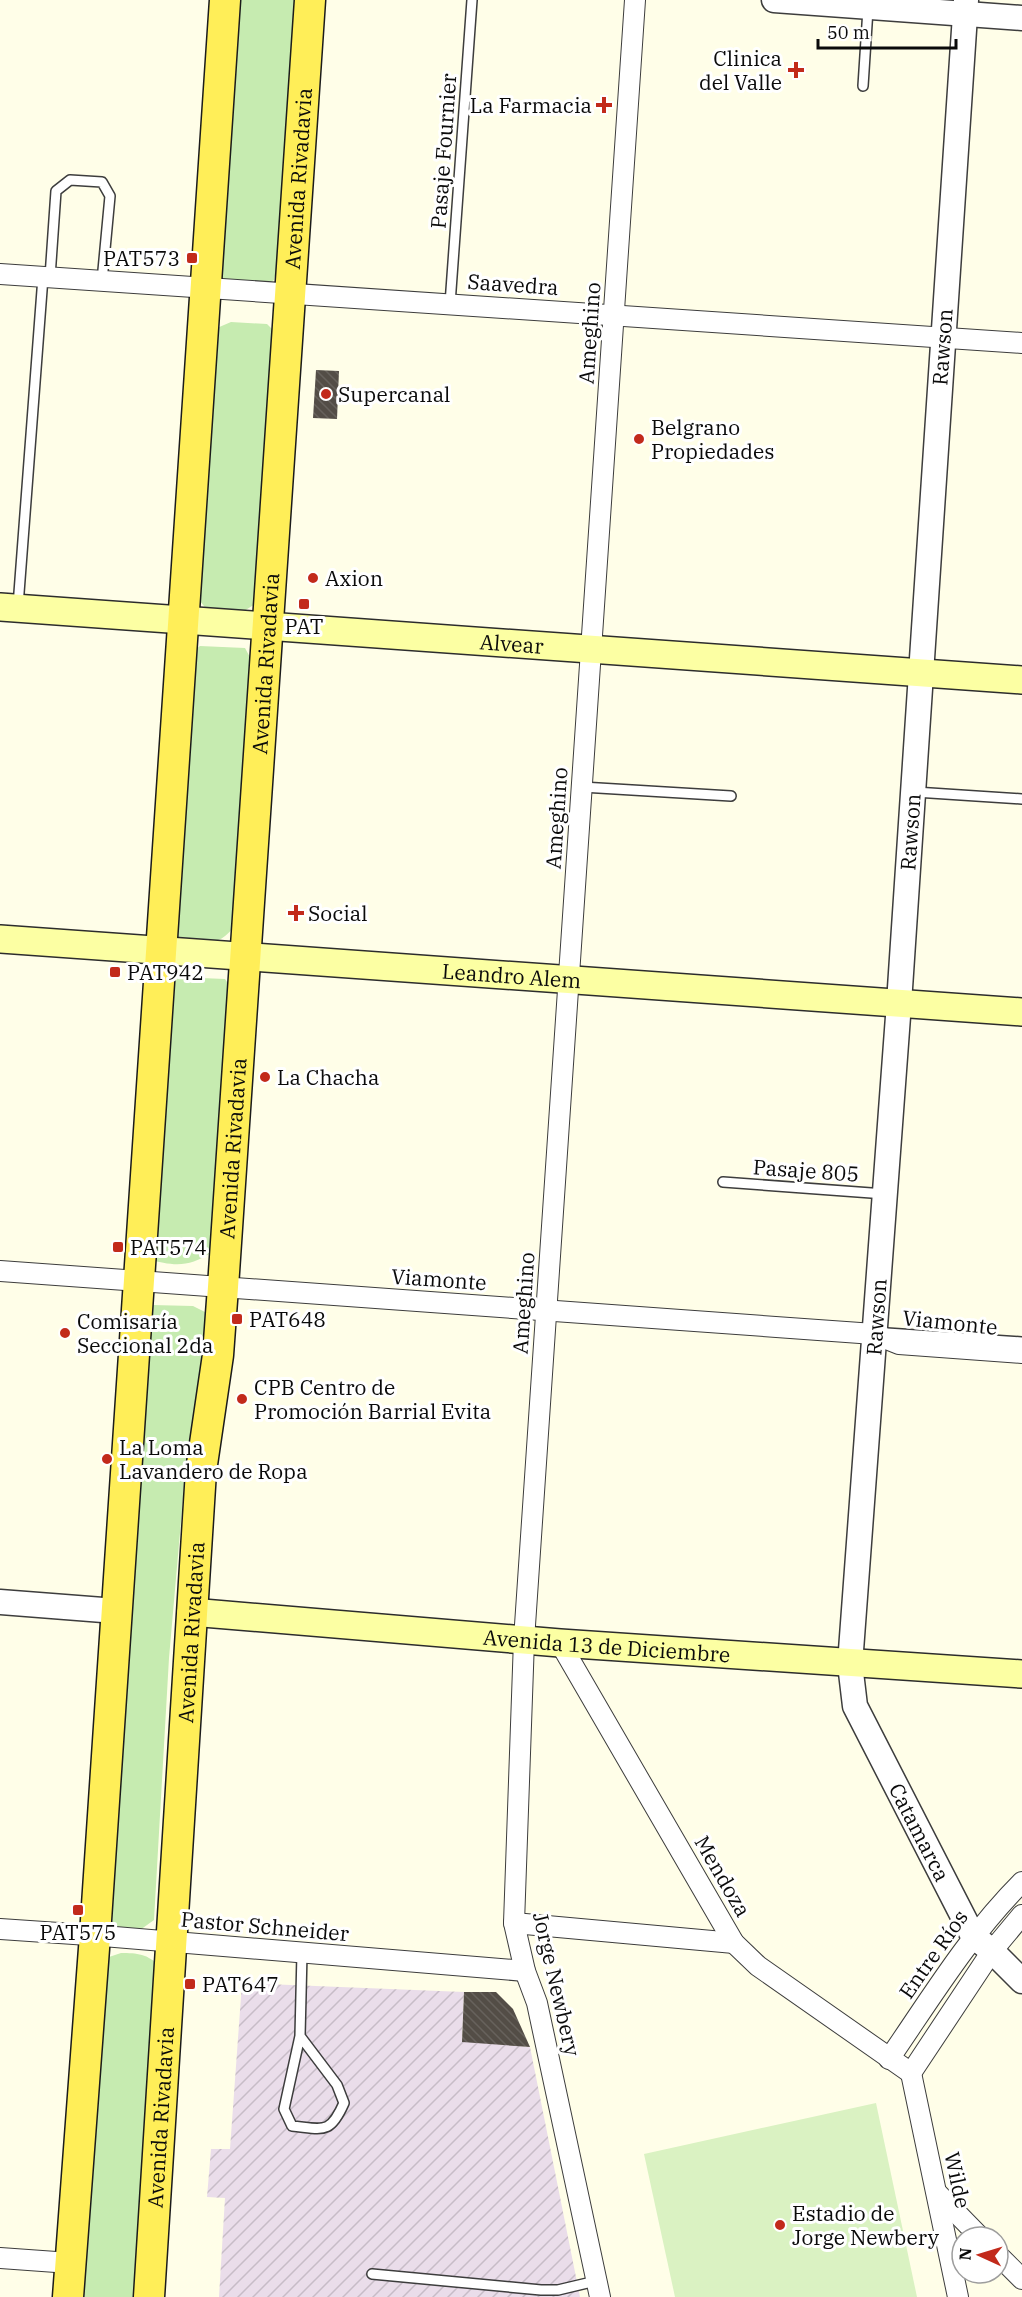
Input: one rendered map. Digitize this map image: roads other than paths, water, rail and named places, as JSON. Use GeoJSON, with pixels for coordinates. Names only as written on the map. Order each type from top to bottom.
{"type":"FeatureCollection","features":[{"type":"Feature","properties":{"kind":"main road"},"geometry":{"type":"LineString","coordinates":[[68,2297],[95,1935],[225,0]]}},
{"type":"Feature","properties":{"kind":"main road","name":"Avenida Rivadavia"},"geometry":{"type":"LineString","coordinates":[[149,2297],[191,1612],[201,1471],[218,1355],[310,0]]}},
{"type":"Feature","properties":{"kind":"main road","name":"Alvear"},"geometry":{"type":"LineString","coordinates":[[9,608],[1022,680]]}},
{"type":"Feature","properties":{"kind":"main road","name":"Leandro Alem"},"geometry":{"type":"LineString","coordinates":[[0,939],[1022,1012]]}},
{"type":"Feature","properties":{"kind":"main road","name":"Avenida 13 de Diciembre"},"geometry":{"type":"LineString","coordinates":[[191,1612],[560,1643],[1022,1674]]}},
{"type":"Feature","properties":{"kind":"street","name":"Ameghino"},"geometry":{"type":"LineString","coordinates":[[525,1640],[635,0]]}},
{"type":"Feature","properties":{"kind":"street"},"geometry":{"type":"LineString","coordinates":[[774,0],[868,7],[966,7],[1022,18]]}},
{"type":"Feature","properties":{"kind":"street","name":"Rawson"},"geometry":{"type":"LineString","coordinates":[[850,1664],[899,1003],[966,7]]}},
{"type":"Feature","properties":{"kind":"street","name":"Saavedra"},"geometry":{"type":"LineString","coordinates":[[0,274],[1022,343]]}},
{"type":"Feature","properties":{"kind":"street","name":"Viamonte"},"geometry":{"type":"LineString","coordinates":[[0,1271],[874,1334],[899,1344],[1022,1353]]}},
{"type":"Feature","properties":{"kind":"street"},"geometry":{"type":"LineString","coordinates":[[0,1602],[116,1611]]}},
{"type":"Feature","properties":{"kind":"street","name":"Jorge Newbery"},"geometry":{"type":"LineString","coordinates":[[525,1640],[514,1923],[525,1971],[537,2003],[598,2289]]}},
{"type":"Feature","properties":{"kind":"street","name":"Mendoza"},"geometry":{"type":"LineString","coordinates":[[560,1643],[734,1943],[758,1966],[911,2073]]}},
{"type":"Feature","properties":{"kind":"street","name":"Catamarca"},"geometry":{"type":"LineString","coordinates":[[850,1664],[855,1706],[982,1943],[1022,1981]]}},
{"type":"Feature","properties":{"kind":"street","name":"Entre Ríos"},"geometry":{"type":"LineString","coordinates":[[911,2073],[982,1943],[997,1907],[1022,1882]]}},
{"type":"Feature","properties":{"kind":"street","name":"Entre Ríos"},"geometry":{"type":"LineString","coordinates":[[889,2059],[982,1943],[1022,1915]]}},
{"type":"Feature","properties":{"kind":"street"},"geometry":{"type":"LineString","coordinates":[[514,1923],[734,1943]]}},
{"type":"Feature","properties":{"kind":"street","name":"Pastor Schneider"},"geometry":{"type":"LineString","coordinates":[[0,1929],[525,1971]]}},
{"type":"Feature","properties":{"kind":"street","name":"Wilde"},"geometry":{"type":"LineString","coordinates":[[911,2073],[958,2297]]}},
{"type":"Feature","properties":{"kind":"street"},"geometry":{"type":"LineString","coordinates":[[937,2193],[968,2225]]}},
{"type":"Feature","properties":{"kind":"street"},"geometry":{"type":"LineString","coordinates":[[0,2258],[70,2263]]}},
{"type":"Feature","properties":{"kind":"street"},"geometry":{"type":"LineString","coordinates":[[1010,2267],[1022,2279]]}},
{"type":"Feature","properties":{"kind":"lane","name":"Pasaje Fournier"},"geometry":{"type":"LineString","coordinates":[[450,304],[472,0]]}},
{"type":"Feature","properties":{"kind":"lane"},"geometry":{"type":"LineString","coordinates":[[863,86],[868,7]]}},
{"type":"Feature","properties":{"kind":"lane"},"geometry":{"type":"LineString","coordinates":[[9,608],[56,191],[70,180],[102,182],[110,196],[102,281]]}},
{"type":"Feature","properties":{"kind":"lane"},"geometry":{"type":"LineString","coordinates":[[582,787],[730,796]]}},
{"type":"Feature","properties":{"kind":"lane"},"geometry":{"type":"LineString","coordinates":[[912,792],[1022,799]]}},
{"type":"Feature","properties":{"kind":"lane","name":"Pasaje 805"},"geometry":{"type":"LineString","coordinates":[[723,1182],[885,1194]]}},
{"type":"Feature","properties":{"kind":"lane","name":"Viamonte"},"geometry":{"type":"LineString","coordinates":[[874,1334],[901,1332],[1022,1342]]}},
{"type":"Feature","properties":{"kind":"lane"},"geometry":{"type":"LineString","coordinates":[[300,2036],[337,2085],[344,2103],[336,2120],[324,2129],[292,2126],[284,2109],[300,2036],[302,1953]]}},
{"type":"Feature","properties":{"kind":"lane"},"geometry":{"type":"LineString","coordinates":[[372,2274],[541,2290],[598,2289]]}},
{"type":"Feature","properties":{"kind":"place","name":"Clinica del Valle"},"geometry":{"type":"Point","coordinates":[796,70]}},
{"type":"Feature","properties":{"kind":"place","name":"La Farmacia"},"geometry":{"type":"Point","coordinates":[604,105]}},
{"type":"Feature","properties":{"kind":"place","name":"PAT573"},"geometry":{"type":"Point","coordinates":[192,258]}},
{"type":"Feature","properties":{"kind":"place","name":"Supercanal"},"geometry":{"type":"Point","coordinates":[326,394]}},
{"type":"Feature","properties":{"kind":"place","name":"Belgrano Propiedades"},"geometry":{"type":"Point","coordinates":[639,439]}},
{"type":"Feature","properties":{"kind":"place","name":"Axion"},"geometry":{"type":"Point","coordinates":[313,578]}},
{"type":"Feature","properties":{"kind":"place","name":"PAT"},"geometry":{"type":"Point","coordinates":[304,604]}},
{"type":"Feature","properties":{"kind":"place","name":"Social"},"geometry":{"type":"Point","coordinates":[296,913]}},
{"type":"Feature","properties":{"kind":"place","name":"PAT942"},"geometry":{"type":"Point","coordinates":[115,972]}},
{"type":"Feature","properties":{"kind":"place","name":"La Chacha"},"geometry":{"type":"Point","coordinates":[265,1077]}},
{"type":"Feature","properties":{"kind":"place","name":"PAT574"},"geometry":{"type":"Point","coordinates":[118,1247]}},
{"type":"Feature","properties":{"kind":"place","name":"PAT648"},"geometry":{"type":"Point","coordinates":[237,1319]}},
{"type":"Feature","properties":{"kind":"place","name":"Comisaría Seccional 2da"},"geometry":{"type":"Point","coordinates":[65,1333]}},
{"type":"Feature","properties":{"kind":"place","name":"CPB Centro de Promoción Barrial Evita"},"geometry":{"type":"Point","coordinates":[242,1399]}},
{"type":"Feature","properties":{"kind":"place","name":"La Loma Lavandero de Ropa"},"geometry":{"type":"Point","coordinates":[107,1459]}},
{"type":"Feature","properties":{"kind":"place","name":"PAT575"},"geometry":{"type":"Point","coordinates":[78,1910]}},
{"type":"Feature","properties":{"kind":"place","name":"PAT647"},"geometry":{"type":"Point","coordinates":[190,1984]}},
{"type":"Feature","properties":{"kind":"place","name":"Estadio de Jorge Newbery"},"geometry":{"type":"Point","coordinates":[780,2225]}}]}
